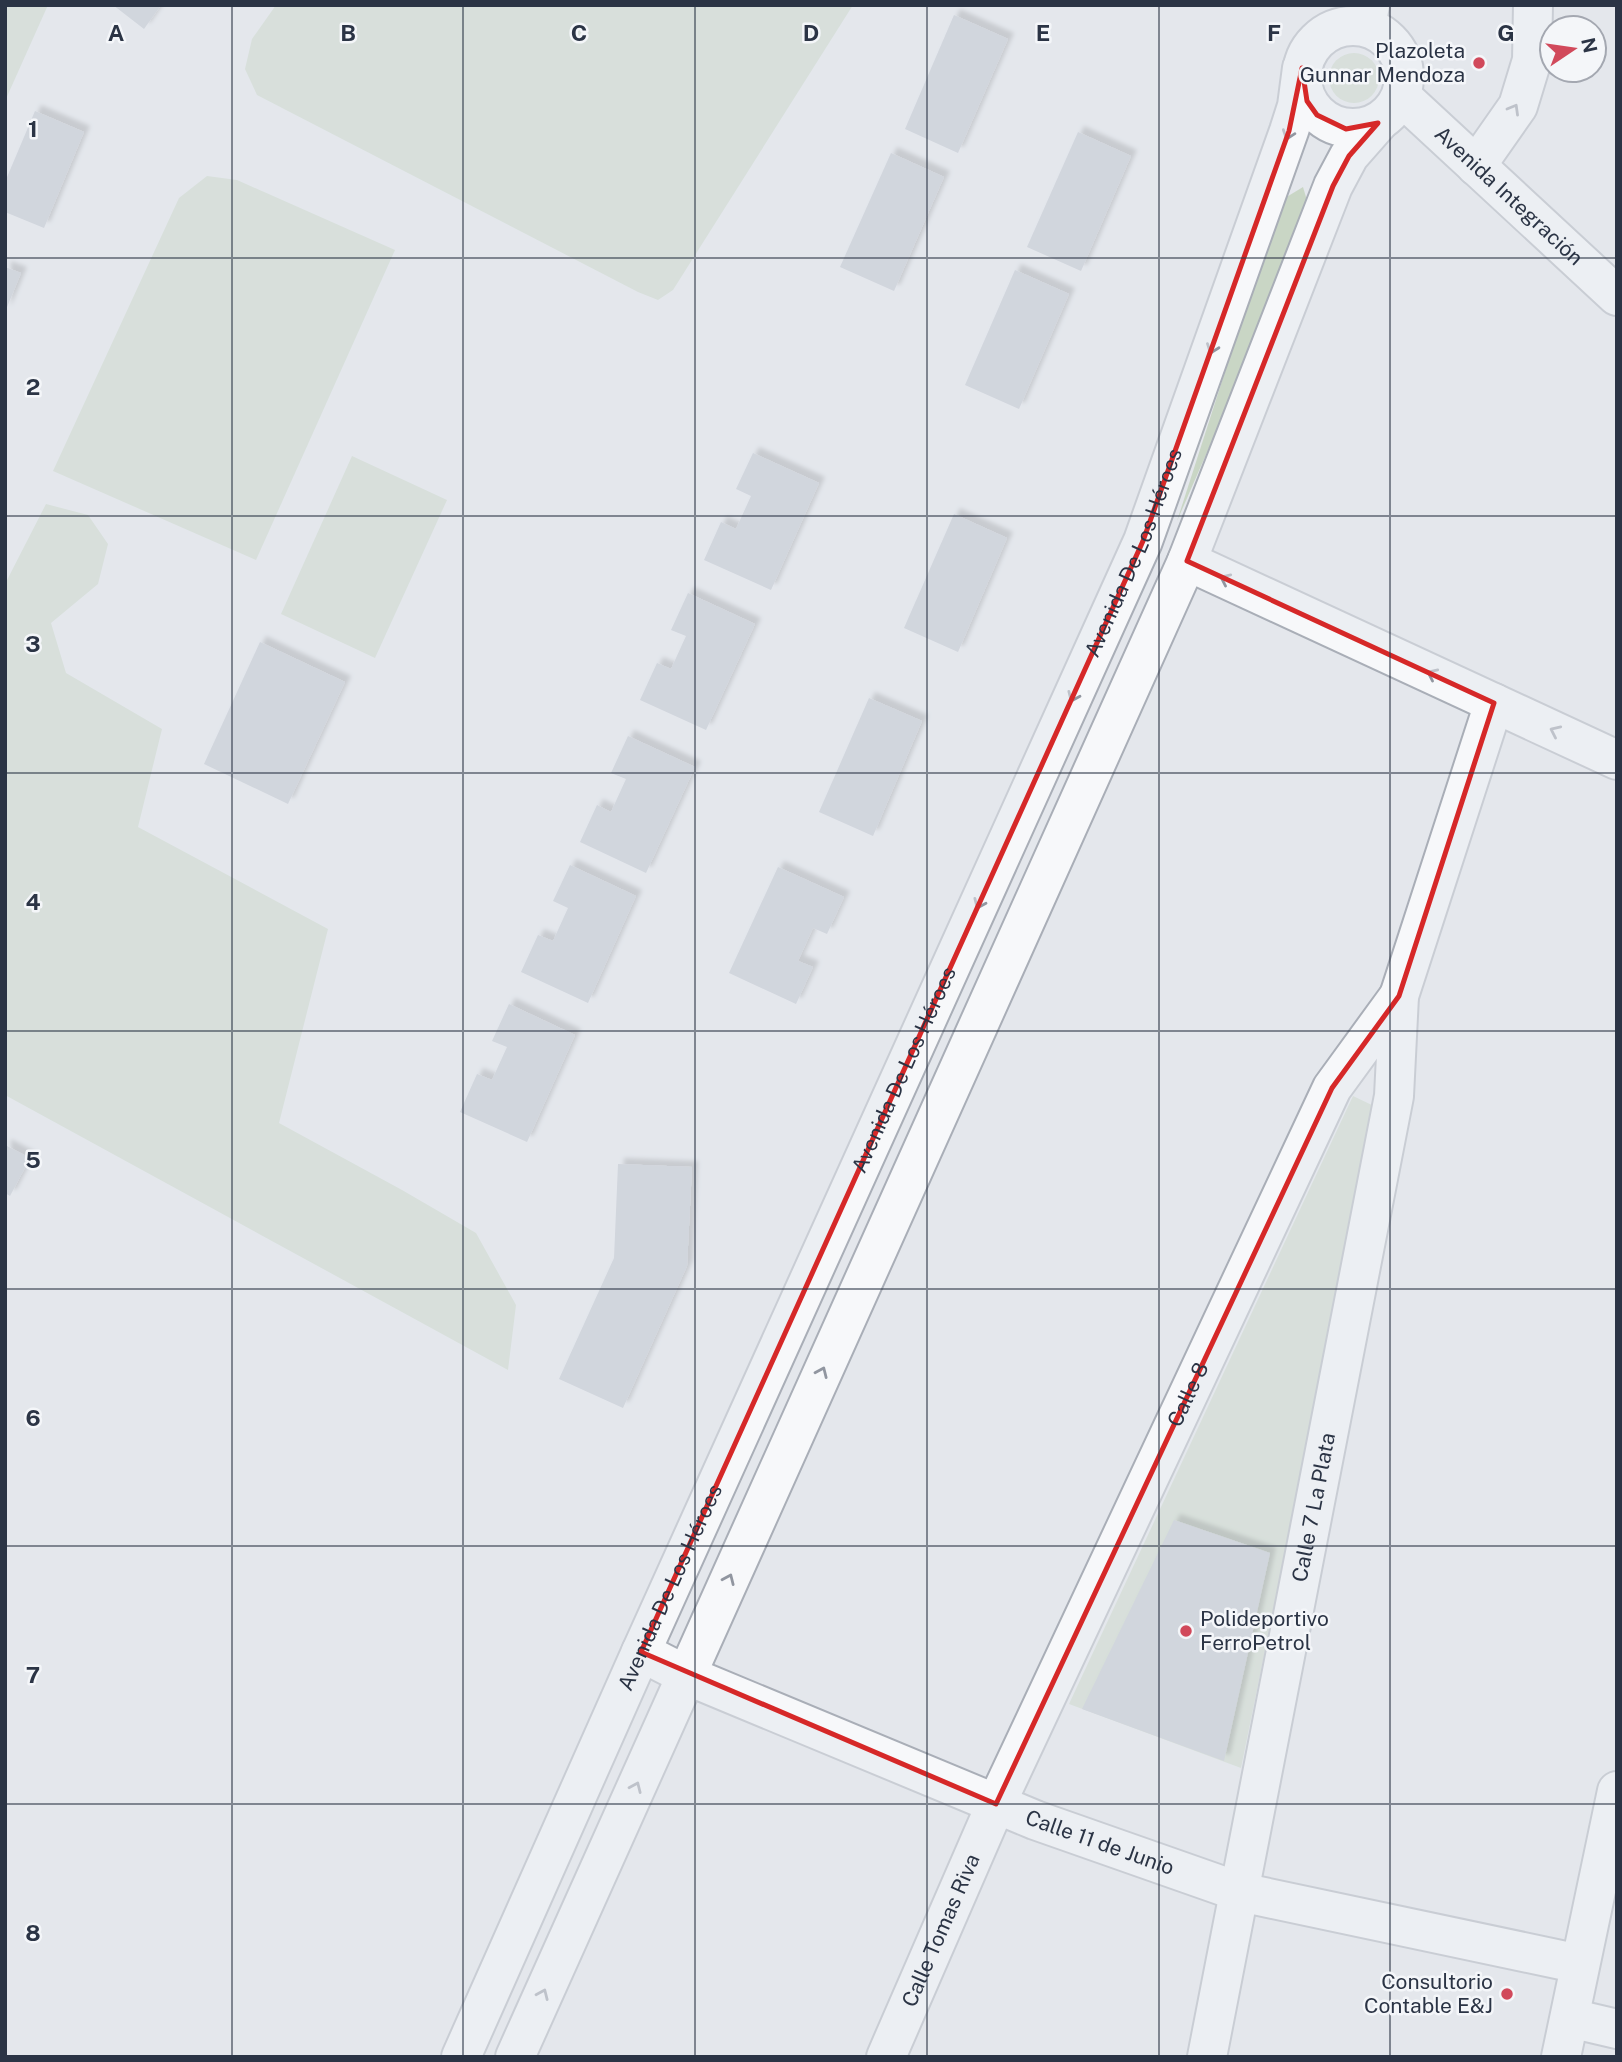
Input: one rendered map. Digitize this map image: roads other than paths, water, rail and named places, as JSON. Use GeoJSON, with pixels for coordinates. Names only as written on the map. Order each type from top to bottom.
{"type":"FeatureCollection","features":[{"type":"Feature","properties":{"kind":"street"},"geometry":{"type":"LineString","coordinates":[[1476,166],[1517,106],[1532,60],[1533,5]]}},
{"type":"Feature","properties":{"kind":"street"},"geometry":{"type":"LineString","coordinates":[[515,2057],[1187,561],[1333,186],[1349,156],[1390,109],[1404,80],[1402,62],[1394,47],[1368,16],[1332,30],[1318,39],[1307,52],[1301,85],[1307,102],[1324,120],[1346,129],[1363,128],[1390,109]]}},
{"type":"Feature","properties":{"kind":"street","name":"Avenida De Los Héroes"},"geometry":{"type":"LineString","coordinates":[[461,2057],[1143,541],[1289,131],[1297,106],[1302,68]]}},
{"type":"Feature","properties":{"kind":"street","name":"Avenida Integración"},"geometry":{"type":"LineString","coordinates":[[1390,109],[1476,166],[1617,296]]}},
{"type":"Feature","properties":{"kind":"street"},"geometry":{"type":"LineString","coordinates":[[1187,561],[1617,760]]}},
{"type":"Feature","properties":{"kind":"street"},"geometry":{"type":"LineString","coordinates":[[1399,996],[1494,703]]}},
{"type":"Feature","properties":{"kind":"street","name":"Calle 8"},"geometry":{"type":"LineString","coordinates":[[996,1804],[1332,1087],[1399,996]]}},
{"type":"Feature","properties":{"kind":"street","name":"Calle 7 La Plata"},"geometry":{"type":"LineString","coordinates":[[1206,2057],[1394,1096],[1399,996]]}},
{"type":"Feature","properties":{"kind":"street","name":"Calle 11 de Junio"},"geometry":{"type":"LineString","coordinates":[[641,1652],[686,1675],[1035,1820],[1240,1892],[1580,1964]]}},
{"type":"Feature","properties":{"kind":"street"},"geometry":{"type":"LineString","coordinates":[[1562,2057],[1617,1791]]}},
{"type":"Feature","properties":{"kind":"street","name":"Calle Tomas Riva"},"geometry":{"type":"LineString","coordinates":[[886,2057],[996,1804]]}},
{"type":"Feature","properties":{"kind":"street"},"geometry":{"type":"LineString","coordinates":[[1570,2018],[1617,2029]]}},
{"type":"Feature","properties":{"kind":"place","name":"Plazoleta Gunnar Mendoza"},"geometry":{"type":"Point","coordinates":[1479,63]}},
{"type":"Feature","properties":{"kind":"place","name":"Polideportivo FerroPetrol"},"geometry":{"type":"Point","coordinates":[1186,1631]}},
{"type":"Feature","properties":{"kind":"place","name":"Consultorio Contable E&J"},"geometry":{"type":"Point","coordinates":[1507,1994]}}]}
